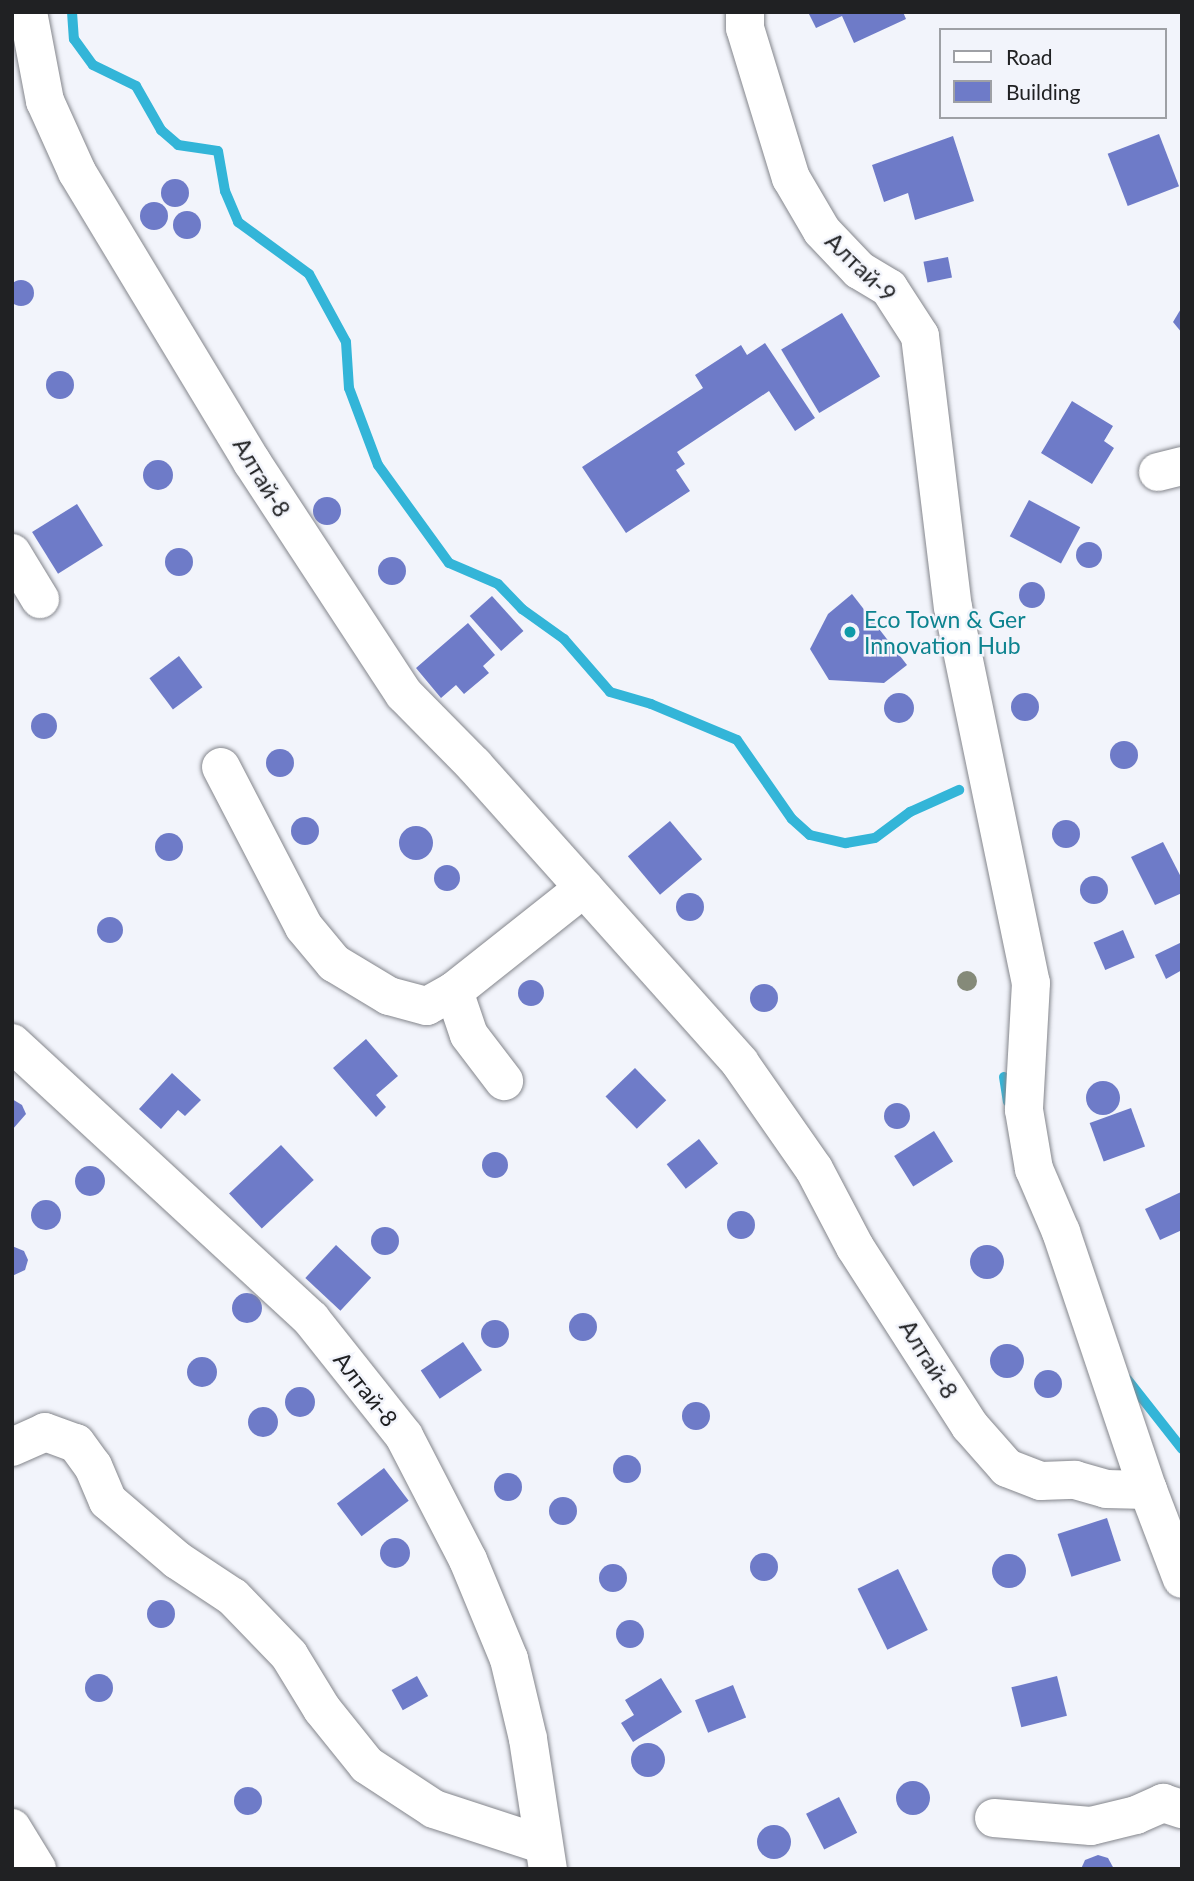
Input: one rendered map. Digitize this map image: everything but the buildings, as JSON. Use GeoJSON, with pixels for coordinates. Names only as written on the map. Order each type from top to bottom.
{"type":"FeatureCollection","features":[{"type":"Feature","properties":{"kind":"street","name":"Алтай-8"},"geometry":{"type":"LineString","coordinates":[[28,12],[45,101],[77,172],[338,599],[404,694],[474,765],[740,1063],[814,1169],[855,1247],[970,1426],[1007,1468],[1041,1481],[1074,1480],[1106,1489],[1148,1490]]}},
{"type":"Feature","properties":{"kind":"street","name":"Алтай-9"},"geometry":{"type":"LineString","coordinates":[[745,12],[745,28],[791,178],[822,231],[859,270],[889,288],[919,336],[953,607],[1031,983],[1024,1110],[1034,1169],[1061,1232],[1148,1490]]}},
{"type":"Feature","properties":{"kind":"street"},"geometry":{"type":"LineString","coordinates":[[12,553],[40,598]]}},
{"type":"Feature","properties":{"kind":"street"},"geometry":{"type":"LineString","coordinates":[[221,767],[304,927],[334,962],[389,996],[427,1006],[454,991],[584,888]]}},
{"type":"Feature","properties":{"kind":"street"},"geometry":{"type":"LineString","coordinates":[[454,991],[469,1035],[505,1081]]}},
{"type":"Feature","properties":{"kind":"street","name":"Алтай-8"},"geometry":{"type":"LineString","coordinates":[[12,1043],[311,1319],[404,1436],[468,1560],[509,1658],[528,1739],[545,1857]]}},
{"type":"Feature","properties":{"kind":"street","name":"Алтай-8"},"geometry":{"type":"LineString","coordinates":[[12,1447],[45,1432],[76,1443],[93,1466],[108,1501],[177,1560],[233,1597],[289,1655],[322,1709],[367,1765],[434,1809],[545,1857]]}},
{"type":"Feature","properties":{"kind":"street"},"geometry":{"type":"LineString","coordinates":[[1148,1490],[1182,1579]]}},
{"type":"Feature","properties":{"kind":"street"},"geometry":{"type":"LineString","coordinates":[[994,1818],[1091,1826],[1136,1815],[1163,1802],[1182,1809]]}},
{"type":"Feature","properties":{"kind":"street"},"geometry":{"type":"LineString","coordinates":[[12,1828],[37,1869]]}},
{"type":"Feature","properties":{"kind":"waterway"},"geometry":{"type":"LineString","coordinates":[[72,12],[74,39],[93,65],[136,86],[161,130],[178,145],[218,151],[225,191],[238,222],[309,274],[346,342],[349,388],[378,465],[449,563],[498,584],[522,609],[564,639],[610,692],[651,704],[737,740],[792,819],[810,835],[846,843],[875,838],[910,812],[959,790]]}},
{"type":"Feature","properties":{"kind":"waterway"},"geometry":{"type":"LineString","coordinates":[[1004,1077],[1008,1102]]}},
{"type":"Feature","properties":{"kind":"waterway"},"geometry":{"type":"LineString","coordinates":[[1127,1379],[1182,1449]]}},
{"type":"Feature","properties":{"kind":"place","name":"Eco Town & Ger Innovation Hub"},"geometry":{"type":"Point","coordinates":[850,632]}}]}
